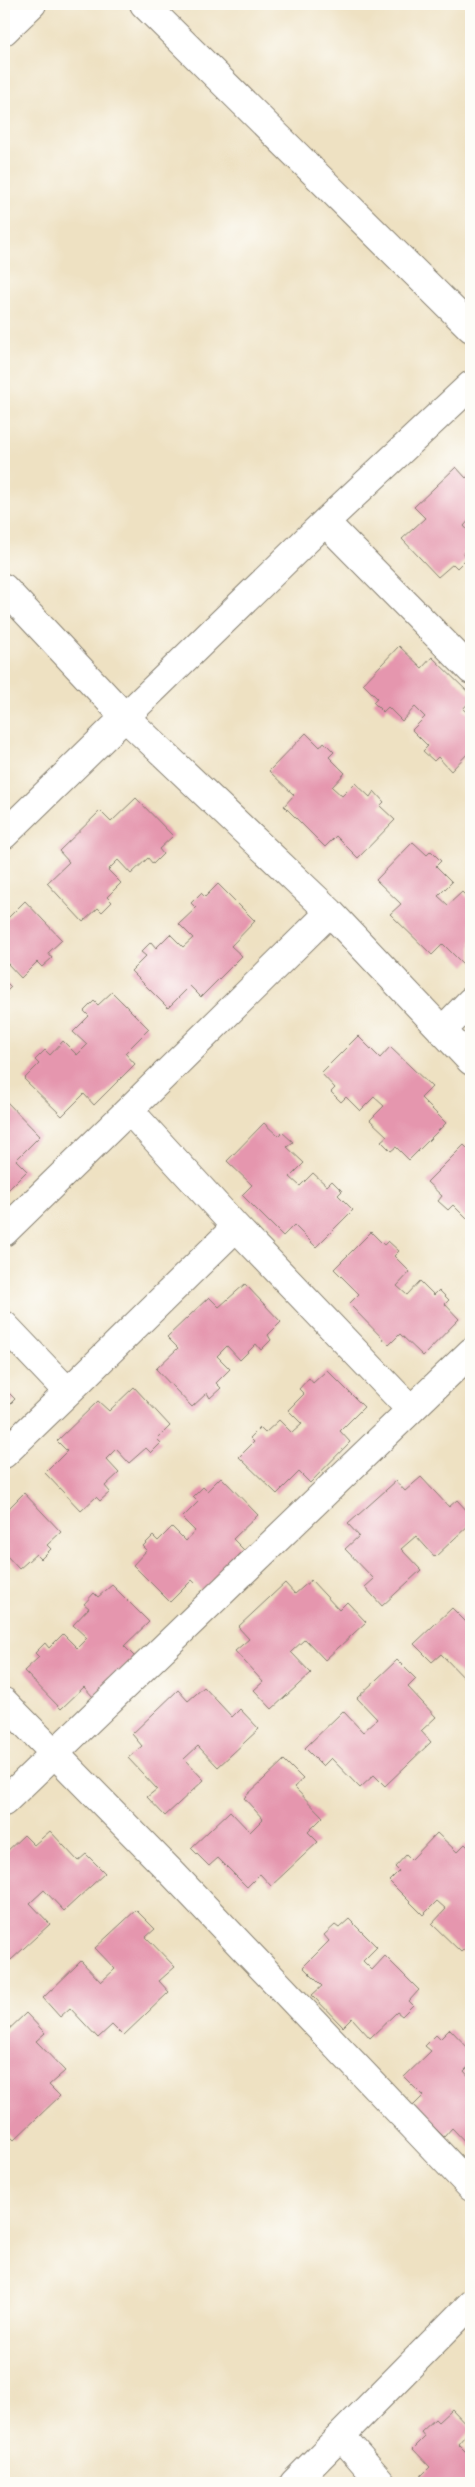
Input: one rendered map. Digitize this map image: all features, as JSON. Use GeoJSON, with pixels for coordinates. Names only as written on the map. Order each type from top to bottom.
{"type":"FeatureCollection","features":[{"type":"Feature","properties":{"kind":"street"},"geometry":{"type":"LineString","coordinates":[[4,31],[32,4]]}},
{"type":"Feature","properties":{"kind":"street"},"geometry":{"type":"LineString","coordinates":[[144,4],[471,328]]}},
{"type":"Feature","properties":{"kind":"street"},"geometry":{"type":"LineString","coordinates":[[4,835],[325,522],[471,385]]}},
{"type":"Feature","properties":{"kind":"street"},"geometry":{"type":"LineString","coordinates":[[325,522],[471,670]]}},
{"type":"Feature","properties":{"kind":"street"},"geometry":{"type":"LineString","coordinates":[[4,588],[125,717],[330,912],[471,1062]]}},
{"type":"Feature","properties":{"kind":"street"},"geometry":{"type":"LineString","coordinates":[[4,1232],[330,912]]}},
{"type":"Feature","properties":{"kind":"street"},"geometry":{"type":"LineString","coordinates":[[442,1031],[471,1001]]}},
{"type":"Feature","properties":{"kind":"street"},"geometry":{"type":"LineString","coordinates":[[129,1110],[236,1227],[411,1410]]}},
{"type":"Feature","properties":{"kind":"street"},"geometry":{"type":"LineString","coordinates":[[4,1454],[236,1227]]}},
{"type":"Feature","properties":{"kind":"street"},"geometry":{"type":"LineString","coordinates":[[4,1325],[68,1392]]}},
{"type":"Feature","properties":{"kind":"street"},"geometry":{"type":"LineString","coordinates":[[4,1802],[471,1352]]}},
{"type":"Feature","properties":{"kind":"street"},"geometry":{"type":"LineString","coordinates":[[4,1702],[173,1874],[471,2187]]}},
{"type":"Feature","properties":{"kind":"street"},"geometry":{"type":"LineString","coordinates":[[294,2483],[342,2437],[471,2304]]}},
{"type":"Feature","properties":{"kind":"street"},"geometry":{"type":"LineString","coordinates":[[342,2437],[382,2483]]}},
{"type":"Feature","properties":{"kind":"building"},"geometry":{"type":"Polygon","coordinates":[[[456,467],[466,478],[471,473],[471,518],[464,526],[471,534],[471,545],[463,553],[467,558],[457,568],[453,564],[438,577],[402,539],[425,518],[414,507],[456,467]]]}},
{"type":"Feature","properties":{"kind":"building"},"geometry":{"type":"Polygon","coordinates":[[[399,646],[422,668],[432,657],[471,695],[471,700],[463,709],[471,716],[471,750],[451,771],[438,757],[434,761],[423,751],[428,746],[412,730],[425,717],[415,707],[402,721],[388,707],[383,712],[373,702],[377,698],[363,684],[399,646]]]}},
{"type":"Feature","properties":{"kind":"building"},"geometry":{"type":"Polygon","coordinates":[[[306,733],[320,747],[324,742],[334,752],[329,757],[345,773],[332,787],[342,796],[355,783],[370,797],[374,791],[384,802],[380,806],[395,820],[358,858],[336,836],[325,847],[284,806],[294,795],[269,771],[306,733]]]}},
{"type":"Feature","properties":{"kind":"building"},"geometry":{"type":"Polygon","coordinates":[[[136,798],[173,836],[159,849],[163,854],[153,864],[148,858],[131,874],[118,860],[108,870],[121,883],[107,897],[112,902],[102,912],[98,908],[83,922],[47,883],[69,862],[59,851],[100,811],[111,822],[136,798]]]}},
{"type":"Feature","properties":{"kind":"building"},"geometry":{"type":"Polygon","coordinates":[[[413,842],[427,855],[431,851],[441,861],[436,866],[452,882],[438,896],[448,905],[462,892],[471,901],[471,959],[465,966],[443,944],[432,955],[390,914],[401,904],[376,880],[413,842]]]}},
{"type":"Feature","properties":{"kind":"building"},"geometry":{"type":"Polygon","coordinates":[[[218,884],[255,921],[231,946],[242,956],[201,997],[190,986],[168,1008],[131,971],[146,956],[141,952],[151,942],[156,948],[170,934],[183,947],[193,938],[179,924],[196,908],[191,903],[201,893],[205,897],[218,884]]]}},
{"type":"Feature","properties":{"kind":"building"},"geometry":{"type":"Polygon","coordinates":[[[25,901],[62,940],[48,953],[52,958],[42,967],[37,962],[21,978],[7,963],[4,967],[4,922],[25,901]]]}},
{"type":"Feature","properties":{"kind":"building"},"geometry":{"type":"Polygon","coordinates":[[[4,980],[11,987],[4,994],[4,980]]]}},
{"type":"Feature","properties":{"kind":"building"},"geometry":{"type":"Polygon","coordinates":[[[112,992],[149,1029],[125,1053],[135,1064],[94,1105],[84,1094],[62,1116],[24,1079],[39,1064],[35,1060],[45,1050],[50,1055],[63,1041],[77,1055],[87,1045],[73,1032],[89,1016],[84,1011],[94,1001],[98,1005],[112,992]]]}},
{"type":"Feature","properties":{"kind":"building"},"geometry":{"type":"Polygon","coordinates":[[[358,1036],[380,1058],[390,1047],[432,1087],[421,1098],[446,1123],[409,1160],[396,1147],[391,1151],[381,1141],[387,1136],[370,1120],[384,1106],[374,1097],[360,1111],[346,1097],[341,1102],[331,1092],[335,1088],[321,1073],[358,1036]]]}},
{"type":"Feature","properties":{"kind":"building"},"geometry":{"type":"Polygon","coordinates":[[[4,1099],[40,1136],[16,1160],[27,1171],[4,1194],[4,1099]]]}},
{"type":"Feature","properties":{"kind":"building"},"geometry":{"type":"Polygon","coordinates":[[[264,1123],[278,1136],[282,1132],[293,1142],[287,1147],[304,1163],[290,1177],[300,1186],[313,1173],[327,1186],[332,1181],[342,1191],[338,1195],[353,1210],[316,1247],[294,1225],[283,1236],[242,1195],[252,1185],[227,1161],[264,1123]]]}},
{"type":"Feature","properties":{"kind":"building"},"geometry":{"type":"Polygon","coordinates":[[[464,1145],[471,1152],[471,1214],[467,1219],[453,1205],[448,1210],[438,1201],[442,1196],[427,1182],[464,1145]]]}},
{"type":"Feature","properties":{"kind":"building"},"geometry":{"type":"Polygon","coordinates":[[[371,1232],[384,1245],[388,1241],[399,1251],[394,1256],[410,1272],[397,1286],[407,1295],[420,1281],[434,1295],[439,1290],[449,1300],[445,1304],[459,1319],[423,1356],[400,1334],[389,1345],[349,1304],[359,1294],[334,1269],[371,1232]]]}},
{"type":"Feature","properties":{"kind":"building"},"geometry":{"type":"Polygon","coordinates":[[[245,1284],[281,1322],[268,1335],[271,1340],[261,1350],[256,1344],[240,1360],[227,1346],[217,1356],[230,1369],[216,1383],[221,1388],[210,1398],[207,1393],[192,1407],[156,1369],[178,1348],[167,1337],[209,1297],[219,1307],[245,1284]]]}},
{"type":"Feature","properties":{"kind":"building"},"geometry":{"type":"Polygon","coordinates":[[[327,1370],[364,1407],[340,1431],[350,1442],[310,1483],[299,1472],[277,1494],[239,1457],[254,1442],[250,1438],[260,1428],[265,1433],[279,1420],[292,1433],[302,1424],[288,1410],[304,1394],[299,1389],[309,1378],[313,1383],[327,1370]]]}},
{"type":"Feature","properties":{"kind":"building"},"geometry":{"type":"Polygon","coordinates":[[[134,1387],[170,1426],[157,1439],[161,1443],[151,1453],[146,1448],[129,1463],[116,1449],[106,1459],[119,1473],[105,1486],[110,1492],[100,1501],[96,1497],[81,1511],[45,1473],[67,1451],[57,1441],[98,1401],[109,1411],[134,1387]]]}},
{"type":"Feature","properties":{"kind":"building"},"geometry":{"type":"Polygon","coordinates":[[[4,1388],[15,1399],[4,1410],[4,1388]]]}},
{"type":"Feature","properties":{"kind":"building"},"geometry":{"type":"Polygon","coordinates":[[[221,1477],[258,1515],[233,1539],[244,1550],[203,1591],[192,1580],[170,1602],[133,1565],[147,1550],[143,1546],[153,1536],[158,1541],[172,1527],[186,1541],[195,1531],[182,1518],[198,1502],[193,1497],[203,1487],[207,1491],[221,1477]]]}},
{"type":"Feature","properties":{"kind":"building"},"geometry":{"type":"Polygon","coordinates":[[[421,1477],[449,1507],[457,1500],[471,1515],[471,1523],[435,1557],[416,1536],[401,1549],[421,1570],[382,1606],[365,1587],[374,1579],[345,1549],[359,1536],[348,1524],[396,1481],[405,1491],[421,1477]]]}},
{"type":"Feature","properties":{"kind":"building"},"geometry":{"type":"Polygon","coordinates":[[[24,1493],[61,1532],[47,1545],[51,1549],[41,1559],[36,1554],[19,1569],[6,1555],[4,1558],[4,1513],[24,1493]]]}},
{"type":"Feature","properties":{"kind":"building"},"geometry":{"type":"Polygon","coordinates":[[[311,1580],[339,1610],[347,1602],[366,1622],[325,1660],[305,1639],[291,1652],[311,1673],[272,1709],[254,1690],[263,1682],[235,1651],[249,1639],[238,1627],[285,1583],[295,1594],[311,1580]]]}},
{"type":"Feature","properties":{"kind":"building"},"geometry":{"type":"Polygon","coordinates":[[[112,1585],[149,1622],[124,1646],[135,1657],[94,1698],[84,1687],[61,1709],[24,1671],[39,1657],[35,1653],[45,1643],[49,1648],[63,1634],[77,1648],[87,1638],[73,1625],[89,1608],[84,1604],[94,1593],[98,1597],[112,1585]]]}},
{"type":"Feature","properties":{"kind":"building"},"geometry":{"type":"Polygon","coordinates":[[[452,1608],[471,1627],[470,1684],[441,1654],[432,1662],[414,1644],[452,1608]]]}},
{"type":"Feature","properties":{"kind":"building"},"geometry":{"type":"Polygon","coordinates":[[[397,1660],[416,1679],[408,1687],[436,1717],[421,1731],[431,1742],[385,1786],[374,1775],[360,1788],[331,1758],[323,1766],[305,1748],[343,1711],[363,1732],[377,1719],[357,1698],[397,1660]]]}},
{"type":"Feature","properties":{"kind":"building"},"geometry":{"type":"Polygon","coordinates":[[[204,1687],[232,1717],[240,1709],[259,1729],[218,1767],[198,1746],[184,1759],[204,1780],[165,1816],[147,1797],[157,1789],[128,1758],[142,1746],[132,1734],[178,1690],[188,1701],[204,1687]]]}},
{"type":"Feature","properties":{"kind":"building"},"geometry":{"type":"Polygon","coordinates":[[[284,1760],[303,1779],[294,1787],[323,1817],[308,1832],[318,1842],[271,1886],[260,1874],[247,1887],[218,1858],[209,1866],[191,1848],[230,1811],[250,1832],[263,1819],[244,1798],[284,1760]]]}},
{"type":"Feature","properties":{"kind":"building"},"geometry":{"type":"Polygon","coordinates":[[[50,1831],[78,1861],[86,1854],[105,1873],[64,1911],[44,1890],[30,1903],[50,1924],[11,1960],[4,1952],[4,1854],[24,1835],[34,1845],[50,1831]]]}},
{"type":"Feature","properties":{"kind":"building"},"geometry":{"type":"Polygon","coordinates":[[[437,1833],[457,1852],[465,1844],[471,1850],[471,1943],[461,1952],[432,1924],[446,1909],[437,1901],[423,1915],[389,1881],[399,1871],[395,1867],[406,1855],[411,1860],[437,1833]]]}},
{"type":"Feature","properties":{"kind":"building"},"geometry":{"type":"Polygon","coordinates":[[[136,1910],[155,1929],[146,1937],[175,1967],[159,1981],[169,1992],[123,2036],[112,2025],[98,2038],[70,2008],[60,2017],[43,1998],[81,1961],[101,1982],[115,1969],[95,1948],[136,1910]]]}},
{"type":"Feature","properties":{"kind":"building"},"geometry":{"type":"Polygon","coordinates":[[[349,1919],[377,1947],[363,1961],[372,1970],[385,1956],[419,1990],[409,2001],[413,2005],[402,2016],[397,2012],[370,2038],[352,2018],[343,2027],[312,1995],[322,1986],[303,1967],[329,1941],[324,1935],[335,1925],[339,1928],[349,1919]]]}},
{"type":"Feature","properties":{"kind":"building"},"geometry":{"type":"Polygon","coordinates":[[[26,2013],[45,2033],[36,2041],[65,2071],[49,2085],[60,2096],[14,2140],[4,2130],[4,2074],[6,2073],[4,2071],[4,2034],[26,2013]]]}},
{"type":"Feature","properties":{"kind":"building"},"geometry":{"type":"Polygon","coordinates":[[[450,2029],[471,2051],[471,2064],[464,2071],[471,2079],[471,2148],[452,2128],[444,2137],[413,2106],[423,2096],[404,2077],[431,2051],[425,2046],[436,2035],[440,2039],[450,2029]]]}},
{"type":"Feature","properties":{"kind":"building"},"geometry":{"type":"Polygon","coordinates":[[[452,2409],[471,2429],[458,2444],[471,2457],[471,2483],[426,2483],[420,2477],[430,2467],[413,2449],[425,2437],[421,2432],[435,2419],[438,2422],[452,2409]]]}}]}
